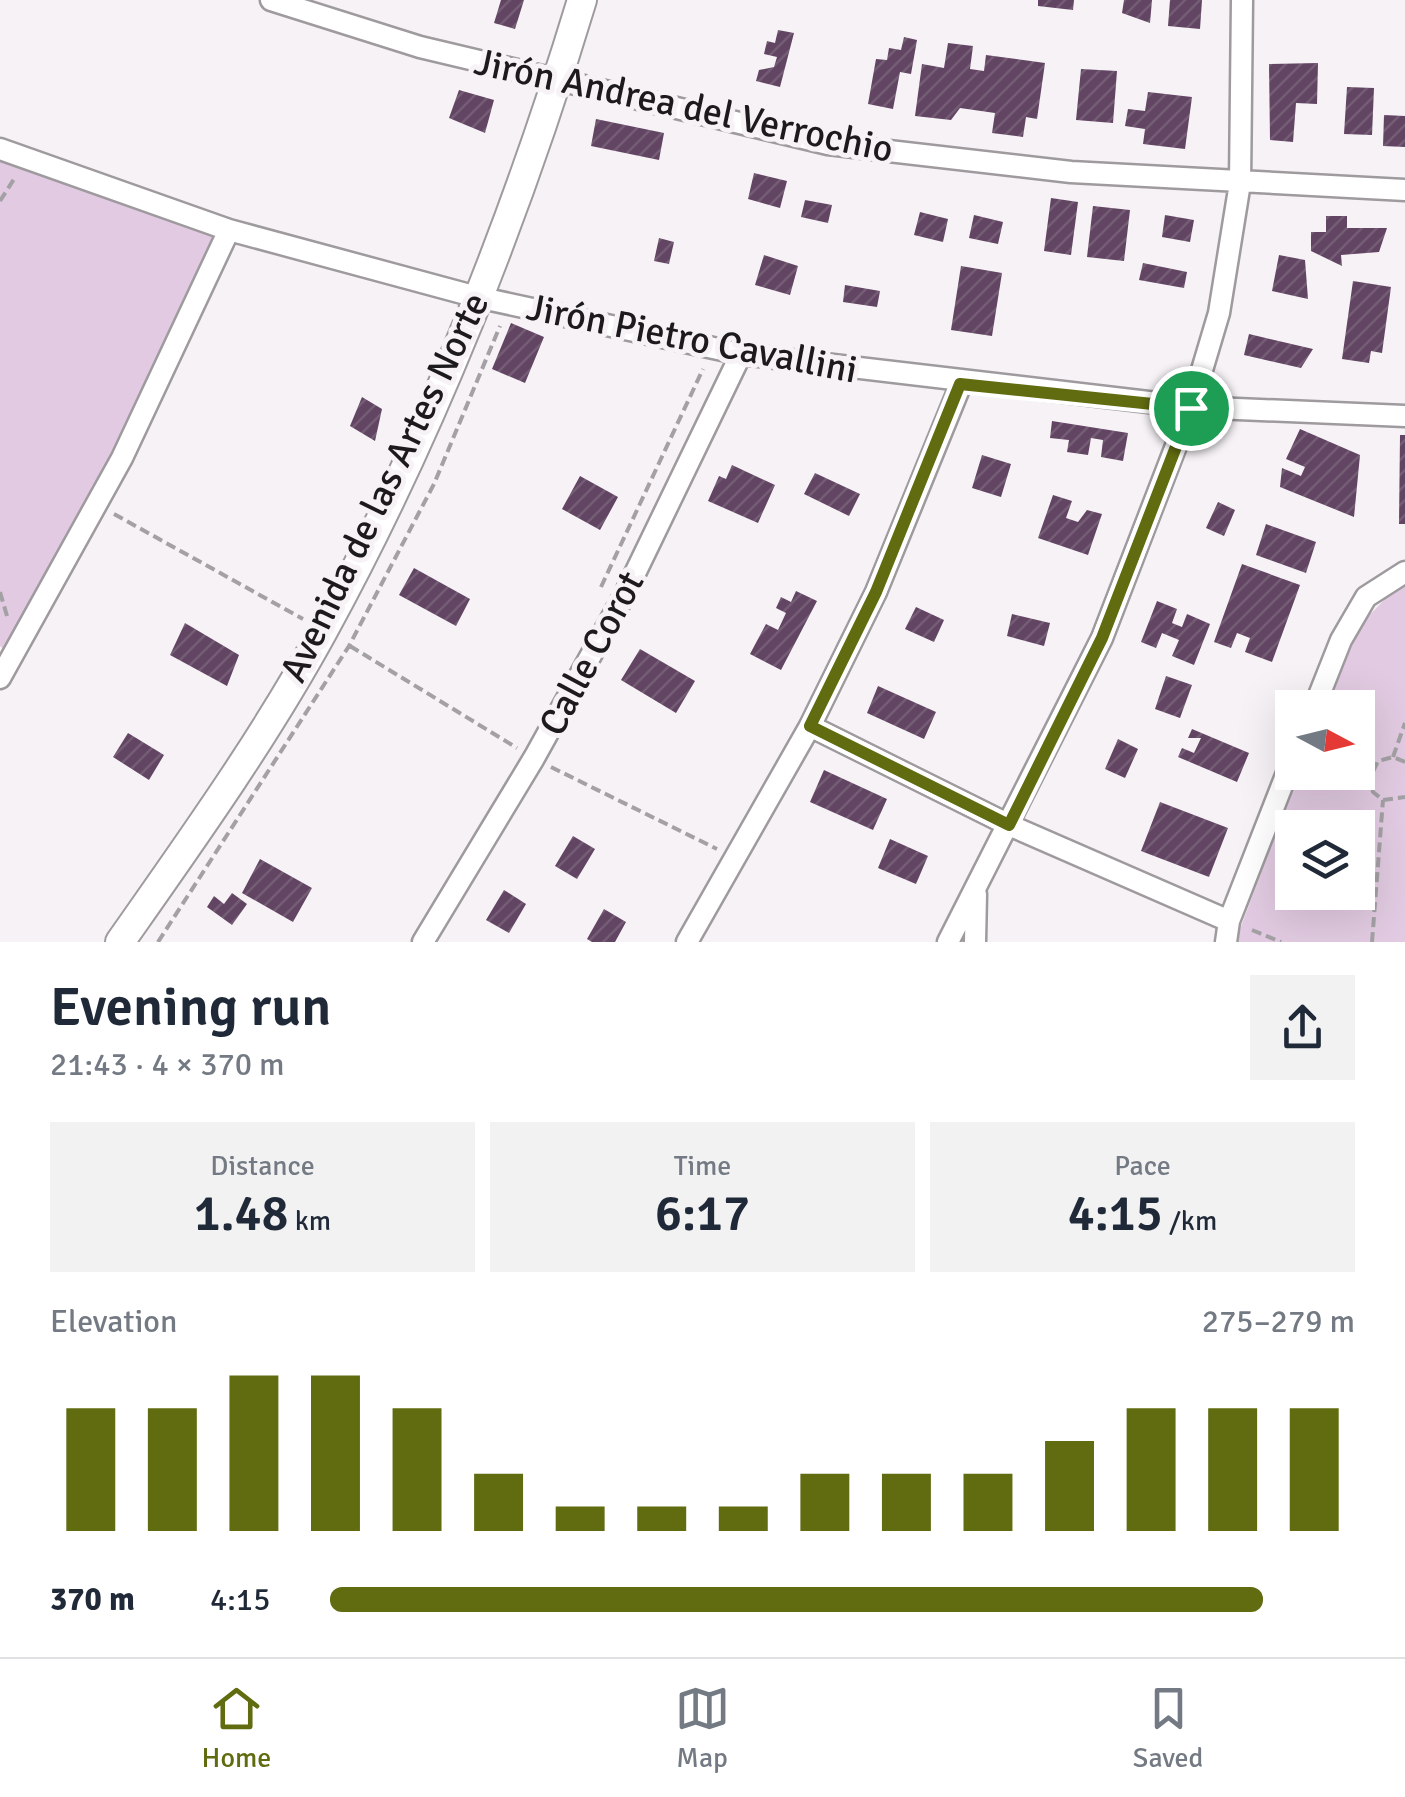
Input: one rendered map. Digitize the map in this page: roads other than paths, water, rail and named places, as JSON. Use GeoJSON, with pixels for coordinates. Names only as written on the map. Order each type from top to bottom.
{"type":"FeatureCollection","features":[{"type":"Feature","properties":{"kind":"street","name":"Jirón Andrea del Verrochio"},"geometry":{"type":"LineString","coordinates":[[271,0],[420,47],[828,144],[1070,172],[1405,190]]}},
{"type":"Feature","properties":{"kind":"street","name":"Avenida de las Artes Norte"},"geometry":{"type":"LineString","coordinates":[[120,942],[188,847],[324,630],[425,420],[477,298],[557,82],[582,0]]}},
{"type":"Feature","properties":{"kind":"street"},"geometry":{"type":"LineString","coordinates":[[948,942],[1102,638],[1191,408],[1219,313],[1240,183],[1242,0]]}},
{"type":"Feature","properties":{"kind":"street","name":"Jirón Pietro Cavallini"},"geometry":{"type":"LineString","coordinates":[[0,149],[229,230],[477,298],[741,354],[960,384],[1191,408],[1405,416]]}},
{"type":"Feature","properties":{"kind":"street"},"geometry":{"type":"LineString","coordinates":[[4,664],[99,500],[229,230]]}},
{"type":"Feature","properties":{"kind":"street","name":"Calle Corot"},"geometry":{"type":"LineString","coordinates":[[423,942],[616,609],[741,354]]}},
{"type":"Feature","properties":{"kind":"street"},"geometry":{"type":"LineString","coordinates":[[687,942],[810,726],[876,592],[960,384]]}},
{"type":"Feature","properties":{"kind":"street"},"geometry":{"type":"LineString","coordinates":[[1321,690],[1341,640],[1366,597],[1405,572]]}},
{"type":"Feature","properties":{"kind":"street"},"geometry":{"type":"LineString","coordinates":[[810,726],[1227,932],[1281,790]]}},
{"type":"Feature","properties":{"kind":"street"},"geometry":{"type":"LineString","coordinates":[[975,942],[976,888]]}}]}
